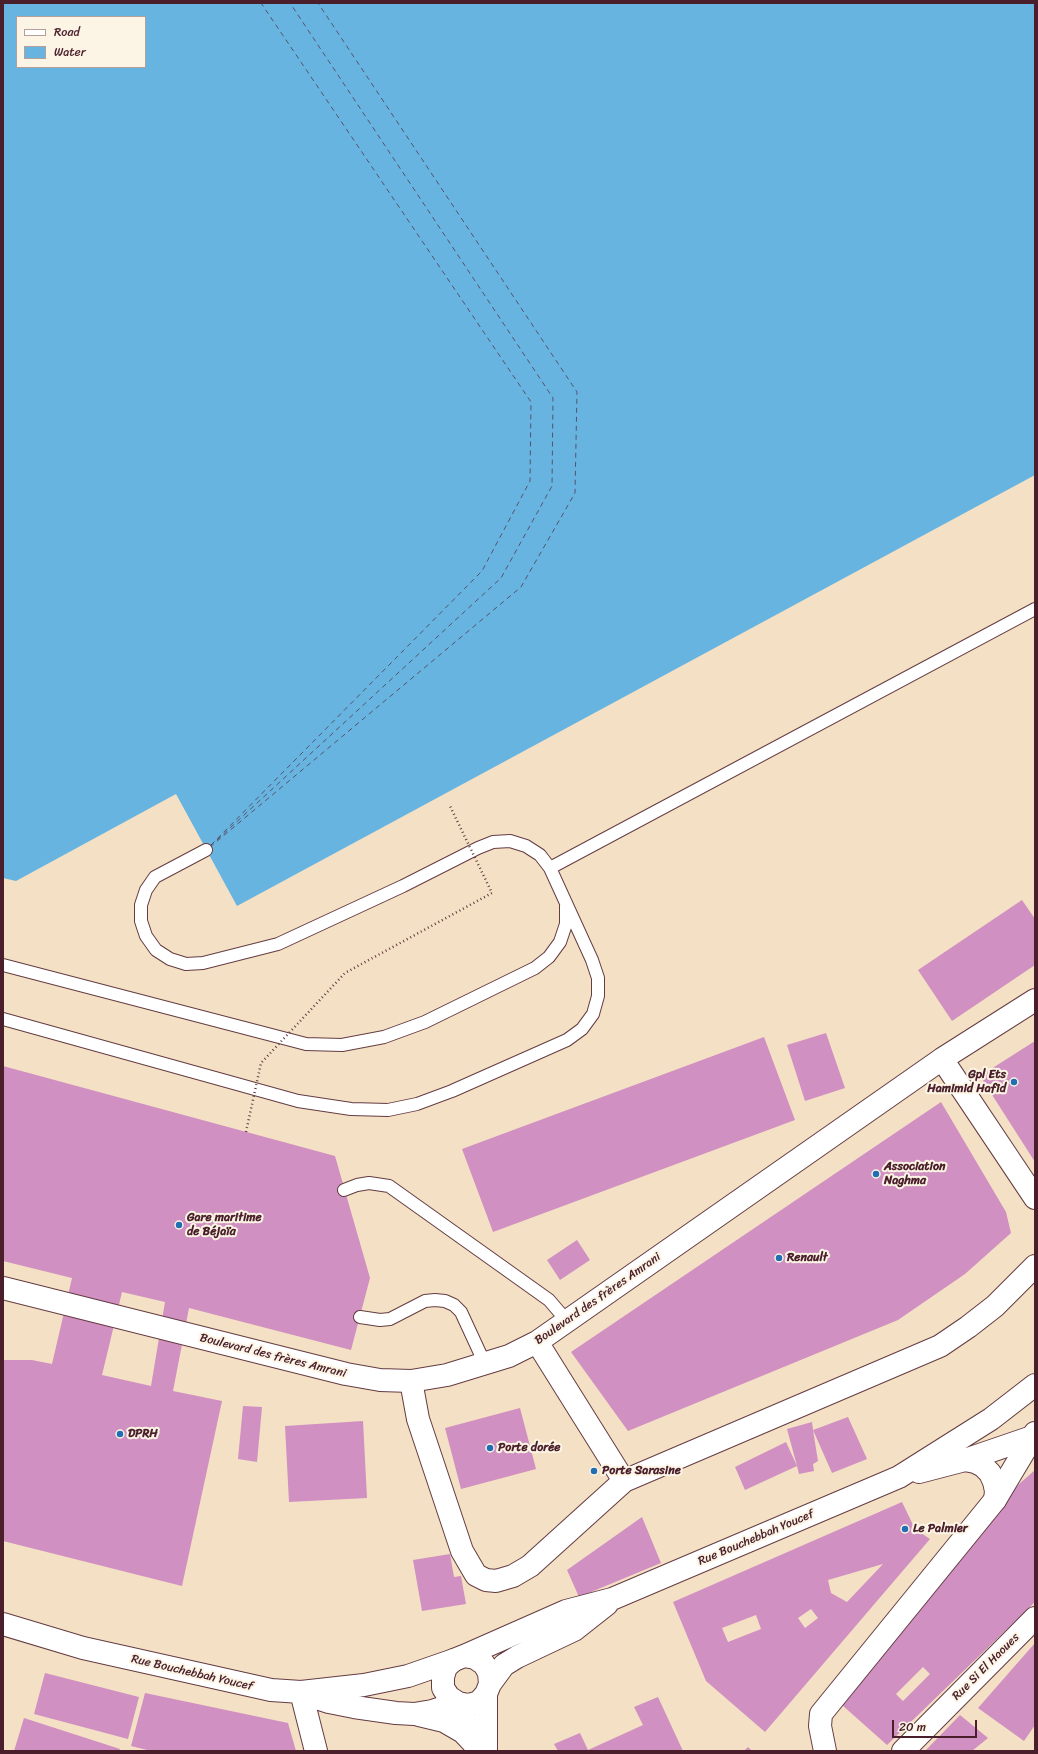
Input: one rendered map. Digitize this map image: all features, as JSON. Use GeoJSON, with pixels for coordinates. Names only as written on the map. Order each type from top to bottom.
{"type":"FeatureCollection","features":[{"type":"Feature","properties":{"kind":"street","name":"Boulevard des frères Amrani"},"geometry":{"type":"LineString","coordinates":[[3,1288],[346,1374],[380,1380],[411,1381],[447,1375],[509,1356],[537,1342],[942,1059],[1035,1000]]}},
{"type":"Feature","properties":{"kind":"street"},"geometry":{"type":"LineString","coordinates":[[942,1059],[1035,1198]]}},
{"type":"Feature","properties":{"kind":"street"},"geometry":{"type":"LineString","coordinates":[[411,1381],[418,1419],[462,1551],[476,1575],[486,1580],[496,1581],[513,1576],[530,1566],[624,1481],[940,1346],[995,1306],[1035,1266]]}},
{"type":"Feature","properties":{"kind":"street"},"geometry":{"type":"LineString","coordinates":[[537,1342],[624,1481]]}},
{"type":"Feature","properties":{"kind":"street","name":"Rue Bouchebbah Youcef"},"geometry":{"type":"LineString","coordinates":[[899,1477],[991,1419],[1035,1385]]}},
{"type":"Feature","properties":{"kind":"street"},"geometry":{"type":"LineString","coordinates":[[825,1751],[820,1726],[821,1714],[995,1500],[1035,1435]]}},
{"type":"Feature","properties":{"kind":"street","name":"Rue Bouchebbah Youcef"},"geometry":{"type":"LineString","coordinates":[[301,1692],[408,1676],[459,1658],[566,1611],[612,1599],[899,1477],[965,1460],[1035,1435]]}},
{"type":"Feature","properties":{"kind":"street"},"geometry":{"type":"LineString","coordinates":[[965,1460],[975,1462],[983,1466],[990,1473],[996,1491],[995,1500]]}},
{"type":"Feature","properties":{"kind":"street","name":"Rue Bouchebbah Youcef"},"geometry":{"type":"LineString","coordinates":[[488,1689],[504,1665],[517,1657],[574,1630],[612,1599]]}},
{"type":"Feature","properties":{"kind":"street"},"geometry":{"type":"LineString","coordinates":[[3,1608],[83,1648]]}},
{"type":"Feature","properties":{"kind":"street","name":"Rue Si El Haoues"},"geometry":{"type":"LineString","coordinates":[[903,1751],[1035,1618]]}},
{"type":"Feature","properties":{"kind":"street"},"geometry":{"type":"LineString","coordinates":[[3,1624],[83,1648]]}},
{"type":"Feature","properties":{"kind":"street","name":"Rue Bouchebbah Youcef"},"geometry":{"type":"LineString","coordinates":[[83,1648],[263,1688],[301,1692],[329,1702],[354,1707],[414,1714],[444,1721],[463,1732],[480,1749]]}},
{"type":"Feature","properties":{"kind":"street"},"geometry":{"type":"LineString","coordinates":[[480,1749],[488,1689],[489,1674],[484,1664],[475,1658],[459,1658],[446,1667],[442,1677],[443,1688],[449,1697],[458,1703],[468,1705],[479,1702],[488,1689]]}},
{"type":"Feature","properties":{"kind":"street"},"geometry":{"type":"LineString","coordinates":[[301,1692],[316,1751]]}},
{"type":"Feature","properties":{"kind":"street"},"geometry":{"type":"LineString","coordinates":[[458,1703],[480,1749]]}},
{"type":"Feature","properties":{"kind":"street","name":"Rue Bouchebbah Youcef"},"geometry":{"type":"LineString","coordinates":[[414,1714],[432,1711],[458,1703]]}},
{"type":"Feature","properties":{"kind":"lane"},"geometry":{"type":"LineString","coordinates":[[550,868],[1035,609]]}},
{"type":"Feature","properties":{"kind":"lane"},"geometry":{"type":"LineString","coordinates":[[3,1019],[298,1101],[358,1110],[388,1110],[417,1104],[452,1091],[568,1040],[582,1029],[593,1014],[598,996],[598,978],[592,960],[550,868],[540,855],[526,846],[510,842],[493,842],[278,944],[203,963],[186,964],[170,959],[156,950],[146,936],[141,921],[141,905],[146,890],[156,877],[206,850]]}},
{"type":"Feature","properties":{"kind":"lane"},"geometry":{"type":"LineString","coordinates":[[3,965],[306,1044],[342,1045],[384,1037],[425,1022],[535,968],[549,957],[560,942],[566,924],[566,905],[560,888]]}},
{"type":"Feature","properties":{"kind":"lane"},"geometry":{"type":"LineString","coordinates":[[344,1190],[357,1185],[369,1183],[389,1186],[549,1300],[567,1321]]}},
{"type":"Feature","properties":{"kind":"lane"},"geometry":{"type":"LineString","coordinates":[[360,1317],[380,1320],[390,1319],[425,1301],[445,1301],[454,1305],[461,1312],[485,1364]]}},
{"type":"Feature","properties":{"kind":"path"},"geometry":{"type":"LineString","coordinates":[[246,1132],[261,1063],[346,972],[492,893],[449,804]]}},
{"type":"Feature","properties":{"kind":"water"},"geometry":{"type":"Polygon","coordinates":[[[3,3],[1035,3],[1035,475],[237,906],[176,794],[16,881],[3,878],[3,3]]]}},
{"type":"Feature","properties":{"kind":"building"},"geometry":{"type":"Polygon","coordinates":[[[1022,900],[1035,919],[1035,965],[952,1021],[918,970],[1022,900]]]}},
{"type":"Feature","properties":{"kind":"building"},"geometry":{"type":"Polygon","coordinates":[[[826,1033],[845,1088],[805,1101],[787,1045],[826,1033]]]}},
{"type":"Feature","properties":{"kind":"building"},"geometry":{"type":"Polygon","coordinates":[[[764,1037],[795,1120],[493,1232],[462,1149],[764,1037]]]}},
{"type":"Feature","properties":{"kind":"building"},"geometry":{"type":"Polygon","coordinates":[[[1035,1041],[1035,1162],[980,1076],[1035,1041]]]}},
{"type":"Feature","properties":{"kind":"building","name":"Gare maritime de Béjaïa"},"geometry":{"type":"Polygon","coordinates":[[[3,1066],[335,1156],[370,1278],[351,1350],[189,1308],[173,1391],[222,1401],[182,1586],[3,1541],[3,1360],[32,1360],[52,1364],[72,1278],[3,1261],[3,1066]],[[122,1292],[102,1375],[151,1386],[165,1302],[122,1292]]]}},
{"type":"Feature","properties":{"kind":"building"},"geometry":{"type":"Polygon","coordinates":[[[941,1102],[1006,1212],[1011,1233],[965,1274],[898,1320],[628,1431],[571,1352],[941,1102]]]}},
{"type":"Feature","properties":{"kind":"building"},"geometry":{"type":"Polygon","coordinates":[[[577,1240],[590,1260],[560,1280],[547,1260],[577,1240]]]}},
{"type":"Feature","properties":{"kind":"building"},"geometry":{"type":"Polygon","coordinates":[[[243,1406],[262,1407],[257,1462],[238,1459],[243,1406]]]}},
{"type":"Feature","properties":{"kind":"building","name":"Porte dorée"},"geometry":{"type":"Polygon","coordinates":[[[520,1408],[536,1469],[461,1489],[445,1428],[520,1408]]]}},
{"type":"Feature","properties":{"kind":"building"},"geometry":{"type":"Polygon","coordinates":[[[848,1417],[867,1459],[832,1473],[813,1430],[848,1417]]]}},
{"type":"Feature","properties":{"kind":"building"},"geometry":{"type":"Polygon","coordinates":[[[363,1421],[367,1498],[289,1502],[285,1426],[363,1421]]]}},
{"type":"Feature","properties":{"kind":"building"},"geometry":{"type":"Polygon","coordinates":[[[812,1422],[818,1461],[813,1464],[814,1471],[799,1474],[787,1429],[812,1422]]]}},
{"type":"Feature","properties":{"kind":"building"},"geometry":{"type":"Polygon","coordinates":[[[786,1442],[797,1466],[745,1490],[735,1467],[786,1442]]]}},
{"type":"Feature","properties":{"kind":"building"},"geometry":{"type":"Polygon","coordinates":[[[1035,1470],[1035,1602],[887,1745],[842,1705],[1019,1484],[1035,1470]],[[923,1667],[896,1694],[903,1701],[930,1674],[923,1667]]]}},
{"type":"Feature","properties":{"kind":"building"},"geometry":{"type":"Polygon","coordinates":[[[902,1502],[915,1529],[930,1539],[765,1732],[706,1681],[673,1602],[902,1502]],[[883,1564],[828,1580],[831,1593],[847,1602],[883,1564]],[[811,1609],[798,1618],[805,1628],[818,1618],[811,1609]],[[756,1615],[722,1628],[728,1642],[761,1629],[756,1615]]]}},
{"type":"Feature","properties":{"kind":"building"},"geometry":{"type":"Polygon","coordinates":[[[642,1517],[661,1563],[579,1597],[567,1570],[642,1517]]]}},
{"type":"Feature","properties":{"kind":"building"},"geometry":{"type":"Polygon","coordinates":[[[450,1554],[454,1577],[461,1576],[466,1604],[422,1611],[413,1560],[450,1554]]]}},
{"type":"Feature","properties":{"kind":"building"},"geometry":{"type":"Polygon","coordinates":[[[1035,1643],[1035,1725],[1024,1741],[978,1708],[1035,1643]]]}},
{"type":"Feature","properties":{"kind":"building"},"geometry":{"type":"Polygon","coordinates":[[[45,1673],[139,1697],[128,1739],[34,1714],[45,1673]]]}},
{"type":"Feature","properties":{"kind":"building"},"geometry":{"type":"Polygon","coordinates":[[[145,1693],[288,1723],[296,1751],[151,1751],[131,1746],[145,1693]]]}},
{"type":"Feature","properties":{"kind":"building"},"geometry":{"type":"Polygon","coordinates":[[[658,1697],[683,1751],[558,1751],[554,1744],[580,1733],[588,1750],[643,1725],[634,1707],[658,1697]]]}},
{"type":"Feature","properties":{"kind":"building"},"geometry":{"type":"Polygon","coordinates":[[[960,1715],[988,1738],[972,1751],[925,1751],[960,1715]]]}},
{"type":"Feature","properties":{"kind":"building"},"geometry":{"type":"Polygon","coordinates":[[[24,1718],[120,1749],[119,1751],[14,1751],[24,1718]]]}},
{"type":"Feature","properties":{"kind":"building"},"geometry":{"type":"Polygon","coordinates":[[[748,1747],[752,1751],[744,1751],[748,1747]]]}},
{"type":"Feature","properties":{"kind":"ferry route"},"geometry":{"type":"LineString","coordinates":[[211,845],[482,571],[530,481],[531,402],[261,3]]}},
{"type":"Feature","properties":{"kind":"ferry route"},"geometry":{"type":"LineString","coordinates":[[217,840],[501,578],[552,486],[553,398],[290,3]]}},
{"type":"Feature","properties":{"kind":"ferry route"},"geometry":{"type":"LineString","coordinates":[[210,847],[521,587],[575,493],[577,392],[318,3]]}},
{"type":"Feature","properties":{"kind":"place","name":"Gpl Ets Hamimid Hafid"},"geometry":{"type":"Point","coordinates":[1014,1082]}},
{"type":"Feature","properties":{"kind":"place","name":"Association Naghma"},"geometry":{"type":"Point","coordinates":[876,1174]}},
{"type":"Feature","properties":{"kind":"place","name":"Gare maritime de Béjaïa"},"geometry":{"type":"Point","coordinates":[179,1225]}},
{"type":"Feature","properties":{"kind":"place","name":"Renault"},"geometry":{"type":"Point","coordinates":[779,1258]}},
{"type":"Feature","properties":{"kind":"place","name":"DPRH"},"geometry":{"type":"Point","coordinates":[120,1434]}},
{"type":"Feature","properties":{"kind":"place","name":"Porte dorée"},"geometry":{"type":"Point","coordinates":[490,1448]}},
{"type":"Feature","properties":{"kind":"place","name":"Porte Sarasine"},"geometry":{"type":"Point","coordinates":[594,1471]}},
{"type":"Feature","properties":{"kind":"place","name":"Le Palmier"},"geometry":{"type":"Point","coordinates":[905,1529]}}]}
